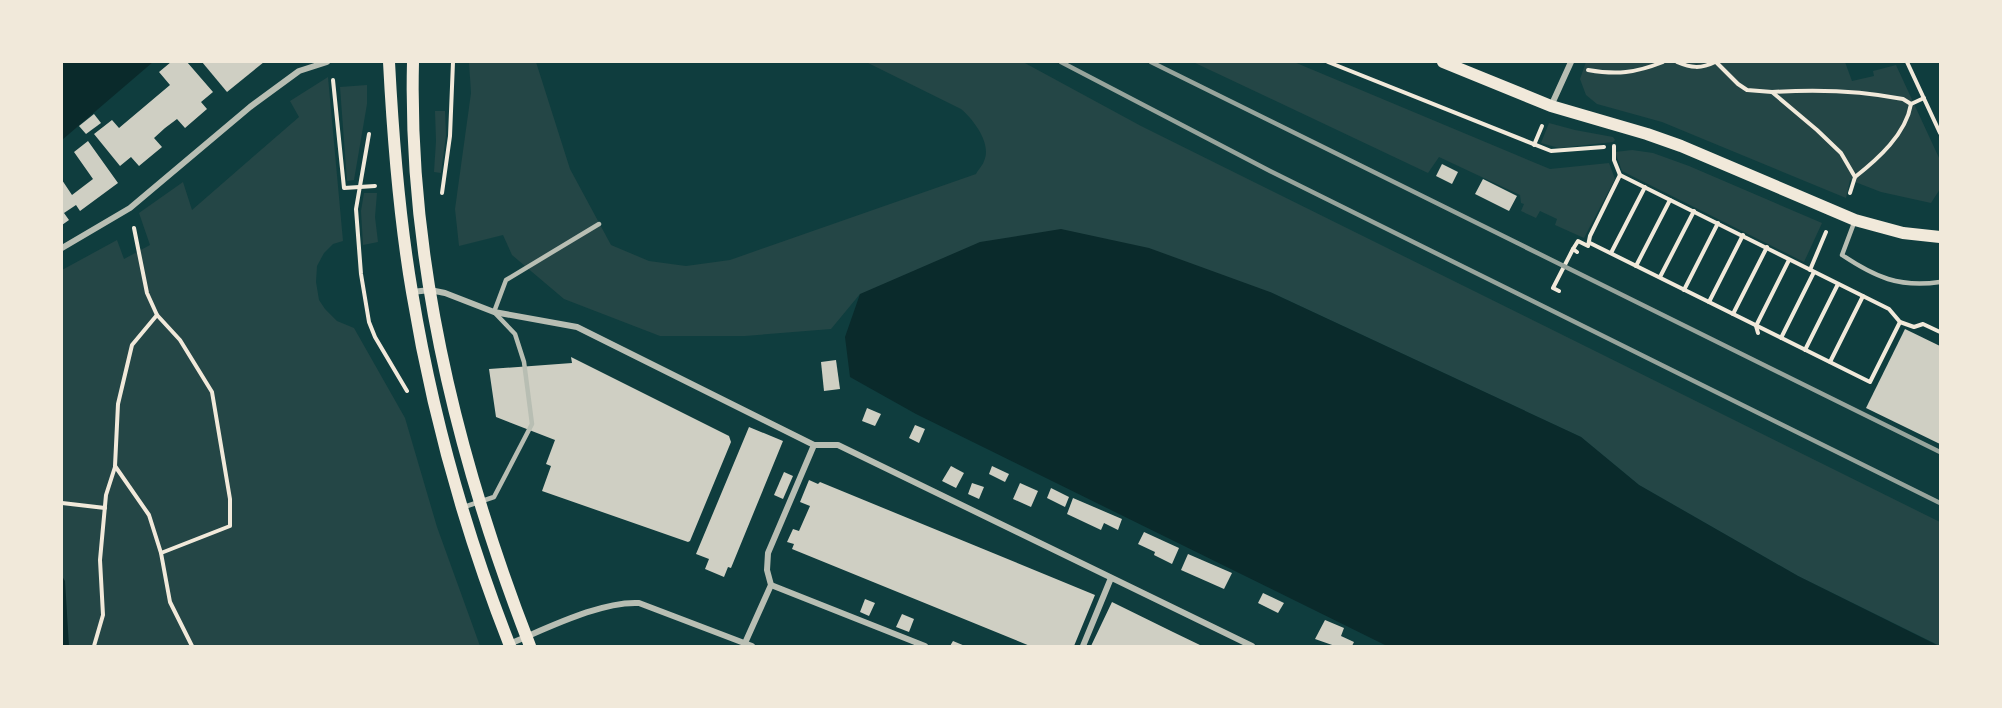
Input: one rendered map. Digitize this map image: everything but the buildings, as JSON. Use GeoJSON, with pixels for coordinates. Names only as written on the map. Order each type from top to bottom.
{"type":"FeatureCollection","features":[{"type":"Feature","properties":{"kind":"main road"},"geometry":{"type":"LineString","coordinates":[[388,62],[398,184],[412,292],[433,396],[462,508],[488,590],[509,645]]}},
{"type":"Feature","properties":{"kind":"main road"},"geometry":{"type":"LineString","coordinates":[[413,62],[412,104],[417,183],[430,290],[449,390],[479,502],[528,642]]}},
{"type":"Feature","properties":{"kind":"main road"},"geometry":{"type":"LineString","coordinates":[[1443,62],[1551,106],[1681,146],[1855,220],[1903,232],[1941,237]]}},
{"type":"Feature","properties":{"kind":"street"},"geometry":{"type":"LineString","coordinates":[[62,248],[130,208],[250,107],[299,71],[327,62]]}},
{"type":"Feature","properties":{"kind":"street"},"geometry":{"type":"LineString","coordinates":[[1551,106],[1570,63]]}},
{"type":"Feature","properties":{"kind":"street"},"geometry":{"type":"LineString","coordinates":[[412,292],[430,290],[445,293],[495,312],[577,327],[814,445],[838,445],[1252,646]]}},
{"type":"Feature","properties":{"kind":"street"},"geometry":{"type":"LineString","coordinates":[[745,643],[771,585],[767,570],[768,554],[814,445]]}},
{"type":"Feature","properties":{"kind":"street"},"geometry":{"type":"LineString","coordinates":[[1083,646],[1111,578]]}},
{"type":"Feature","properties":{"kind":"street"},"geometry":{"type":"LineString","coordinates":[[771,585],[925,646]]}},
{"type":"Feature","properties":{"kind":"street"},"geometry":{"type":"LineString","coordinates":[[509,645],[528,642],[593,611],[622,602],[639,603],[752,646]]}},
{"type":"Feature","properties":{"kind":"lane"},"geometry":{"type":"LineString","coordinates":[[1855,220],[1842,255],[1870,273],[1890,280],[1906,284],[1941,282]]}},
{"type":"Feature","properties":{"kind":"lane"},"geometry":{"type":"LineString","coordinates":[[462,508],[494,497],[532,424],[524,362],[515,334],[495,312],[506,280],[599,224]]}},
{"type":"Feature","properties":{"kind":"path"},"geometry":{"type":"LineString","coordinates":[[441,200],[450,136],[453,62]]}},
{"type":"Feature","properties":{"kind":"path"},"geometry":{"type":"LineString","coordinates":[[1328,62],[1551,151],[1614,146],[1614,160],[1620,175],[1767,247],[1789,261],[1890,309],[1900,322],[1914,327],[1923,324],[1941,332]]}},
{"type":"Feature","properties":{"kind":"path"},"geometry":{"type":"LineString","coordinates":[[1570,63],[1583,70],[1631,73],[1663,62]]}},
{"type":"Feature","properties":{"kind":"path"},"geometry":{"type":"LineString","coordinates":[[1677,62],[1692,67],[1716,62],[1747,90],[1772,92],[1845,90],[1903,99],[1911,104]]}},
{"type":"Feature","properties":{"kind":"path"},"geometry":{"type":"LineString","coordinates":[[1907,62],[1941,134]]}},
{"type":"Feature","properties":{"kind":"path"},"geometry":{"type":"LineString","coordinates":[[333,73],[344,188],[398,184]]}},
{"type":"Feature","properties":{"kind":"path"},"geometry":{"type":"LineString","coordinates":[[1772,92],[1832,143],[1841,153],[1855,177]]}},
{"type":"Feature","properties":{"kind":"path"},"geometry":{"type":"LineString","coordinates":[[1911,104],[1924,98]]}},
{"type":"Feature","properties":{"kind":"path"},"geometry":{"type":"LineString","coordinates":[[1848,200],[1855,177],[1888,146],[1899,132],[1907,120],[1911,104]]}},
{"type":"Feature","properties":{"kind":"path"},"geometry":{"type":"LineString","coordinates":[[1590,243],[1590,236],[1620,175]]}},
{"type":"Feature","properties":{"kind":"path"},"geometry":{"type":"LineString","coordinates":[[417,183],[445,181]]}},
{"type":"Feature","properties":{"kind":"path"},"geometry":{"type":"LineString","coordinates":[[1611,253],[1645,187]]}},
{"type":"Feature","properties":{"kind":"path"},"geometry":{"type":"LineString","coordinates":[[1636,266],[1670,200]]}},
{"type":"Feature","properties":{"kind":"path"},"geometry":{"type":"LineString","coordinates":[[130,208],[147,293],[157,315],[180,340],[212,392],[230,499],[230,526],[161,553]]}},
{"type":"Feature","properties":{"kind":"path"},"geometry":{"type":"LineString","coordinates":[[1660,278],[1694,211]]}},
{"type":"Feature","properties":{"kind":"path"},"geometry":{"type":"LineString","coordinates":[[1684,290],[1718,223]]}},
{"type":"Feature","properties":{"kind":"path"},"geometry":{"type":"LineString","coordinates":[[1781,338],[1812,271],[1829,226]]}},
{"type":"Feature","properties":{"kind":"path"},"geometry":{"type":"LineString","coordinates":[[1709,302],[1743,235]]}},
{"type":"Feature","properties":{"kind":"path"},"geometry":{"type":"LineString","coordinates":[[1559,291],[1553,288],[1575,250],[1578,240],[1588,246],[1590,243],[1870,382],[1900,322]]}},
{"type":"Feature","properties":{"kind":"path"},"geometry":{"type":"LineString","coordinates":[[1733,314],[1767,247]]}},
{"type":"Feature","properties":{"kind":"path"},"geometry":{"type":"LineString","coordinates":[[1758,333],[1756,326],[1789,261]]}},
{"type":"Feature","properties":{"kind":"path"},"geometry":{"type":"LineString","coordinates":[[1805,350],[1838,284]]}},
{"type":"Feature","properties":{"kind":"path"},"geometry":{"type":"LineString","coordinates":[[1830,362],[1863,296]]}},
{"type":"Feature","properties":{"kind":"path"},"geometry":{"type":"LineString","coordinates":[[94,646],[103,615],[100,560],[106,495],[115,466],[118,404],[132,345],[157,315]]}},
{"type":"Feature","properties":{"kind":"path"},"geometry":{"type":"LineString","coordinates":[[115,466],[149,516],[161,553],[170,602],[192,646]]}},
{"type":"Feature","properties":{"kind":"path"},"geometry":{"type":"LineString","coordinates":[[62,503],[105,508]]}},
{"type":"Feature","properties":{"kind":"shaded area"},"geometry":{"type":"Polygon","coordinates":[[[62,62],[153,62],[62,140],[62,62]]]}},
{"type":"Feature","properties":{"kind":"shaded area"},"geometry":{"type":"Polygon","coordinates":[[[469,62],[536,62],[570,169],[611,245],[649,261],[686,266],[730,260],[976,174],[983,163],[986,147],[976,126],[966,114],[961,109],[866,62],[1023,62],[1141,126],[1940,522],[1940,646],[1798,576],[1639,485],[1581,437],[1270,292],[860,294],[831,329],[745,336],[660,336],[564,299],[512,255],[503,235],[459,246],[455,209],[471,93],[469,62]]]}},
{"type":"Feature","properties":{"kind":"shaded area"},"geometry":{"type":"Polygon","coordinates":[[[1193,62],[1294,62],[1550,169],[1609,163],[1615,179],[1584,238],[1555,225],[1557,219],[1540,211],[1536,218],[1521,211],[1524,204],[1521,203],[1520,195],[1439,157],[1428,173],[1193,62]]]}},
{"type":"Feature","properties":{"kind":"shaded area"},"geometry":{"type":"Polygon","coordinates":[[[1586,62],[1845,62],[1852,81],[1874,76],[1873,71],[1896,65],[1940,160],[1940,189],[1931,203],[1881,192],[1850,180],[1846,198],[1662,122],[1597,104],[1586,95],[1580,79],[1586,62]]]}},
{"type":"Feature","properties":{"kind":"shaded area"},"geometry":{"type":"Polygon","coordinates":[[[328,77],[343,241],[333,244],[324,253],[317,266],[316,282],[319,300],[337,321],[354,328],[405,418],[437,527],[480,646],[62,646],[62,270],[117,240],[124,259],[150,245],[139,213],[183,182],[192,210],[299,117],[290,101],[328,77]]]}},
{"type":"Feature","properties":{"kind":"shaded area"},"geometry":{"type":"Polygon","coordinates":[[[367,85],[367,104],[354,180],[347,181],[340,87],[367,85]]]}},
{"type":"Feature","properties":{"kind":"shaded area"},"geometry":{"type":"Polygon","coordinates":[[[435,111],[445,111],[446,135],[441,173],[434,172],[435,111]]]}},
{"type":"Feature","properties":{"kind":"shaded area"},"geometry":{"type":"Polygon","coordinates":[[[1549,123],[1613,137],[1615,140],[1559,148],[1541,143],[1549,123]]]}},
{"type":"Feature","properties":{"kind":"shaded area"},"geometry":{"type":"Polygon","coordinates":[[[1632,150],[1653,153],[1689,166],[1822,223],[1804,262],[1622,171],[1615,152],[1632,150]]]}},
{"type":"Feature","properties":{"kind":"shaded area"},"geometry":{"type":"Polygon","coordinates":[[[364,193],[377,193],[375,217],[378,242],[363,245],[361,211],[364,193]]]}},
{"type":"Feature","properties":{"kind":"shaded area"},"geometry":{"type":"Polygon","coordinates":[[[1061,229],[1149,248],[1270,292],[1581,437],[1639,485],[1798,576],[1939,646],[1387,646],[916,414],[850,377],[845,337],[860,294],[980,242],[1061,229]]]}},
{"type":"Feature","properties":{"kind":"shaded area"},"geometry":{"type":"Polygon","coordinates":[[[62,576],[65,581],[69,646],[62,646],[62,576]]]}},
{"type":"Feature","properties":{"kind":"railway"},"geometry":{"type":"LineString","coordinates":[[1061,62],[1270,171],[1940,503]]}},
{"type":"Feature","properties":{"kind":"railway"},"geometry":{"type":"LineString","coordinates":[[1151,62],[1940,452]]}}]}
